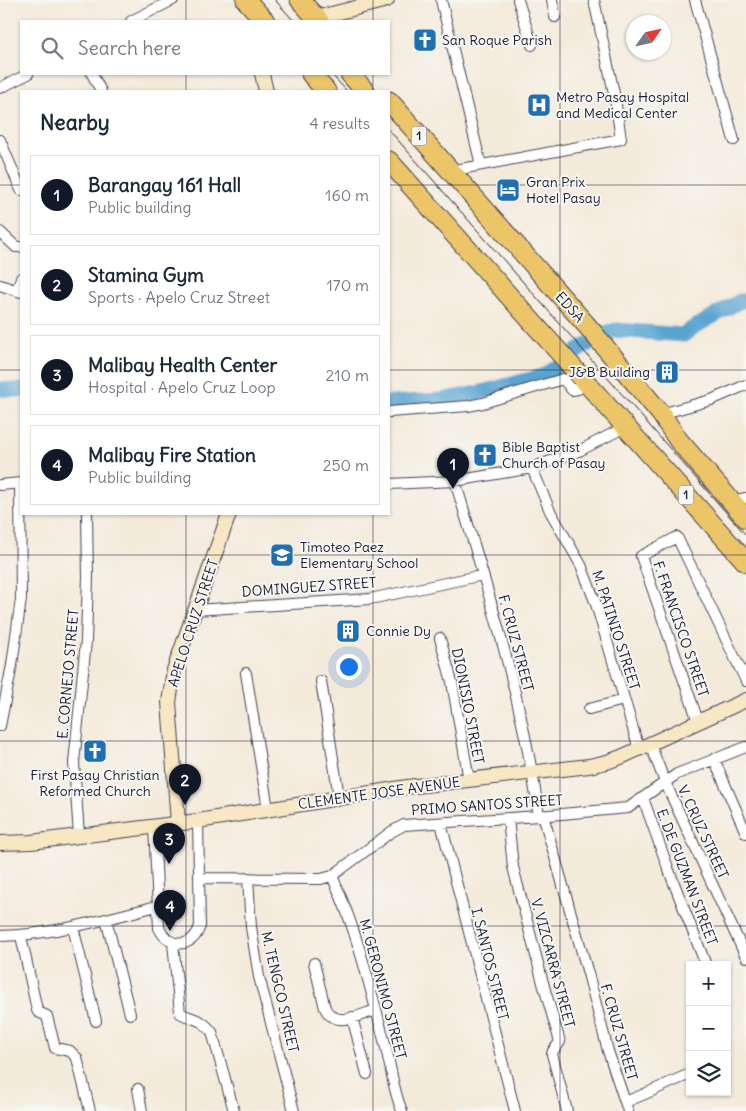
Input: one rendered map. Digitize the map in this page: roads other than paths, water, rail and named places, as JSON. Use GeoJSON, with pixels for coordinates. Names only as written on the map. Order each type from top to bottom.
{"type":"FeatureCollection","features":[{"type":"Feature","properties":{"kind":"highway"},"geometry":{"type":"LineString","coordinates":[[286,0],[313,20]]}},
{"type":"Feature","properties":{"kind":"highway"},"geometry":{"type":"LineString","coordinates":[[300,0],[313,20]]}},
{"type":"Feature","properties":{"kind":"highway"},"geometry":{"type":"LineString","coordinates":[[247,1],[264,20]]}},
{"type":"Feature","properties":{"kind":"highway"},"geometry":{"type":"LineString","coordinates":[[312,75],[325,90]]}},
{"type":"Feature","properties":{"kind":"highway"},"geometry":{"type":"LineString","coordinates":[[351,75],[365,90]]}},
{"type":"Feature","properties":{"kind":"highway"},"geometry":{"type":"LineString","coordinates":[[366,75],[379,90]]}},
{"type":"Feature","properties":{"kind":"highway","name":"EDSA"},"geometry":{"type":"LineString","coordinates":[[390,102],[589,328],[607,359],[661,414],[679,441],[739,499],[746,518]]}},
{"type":"Feature","properties":{"kind":"highway"},"geometry":{"type":"LineString","coordinates":[[390,119],[607,359],[652,418],[679,441]]}},
{"type":"Feature","properties":{"kind":"highway","name":"1"},"geometry":{"type":"LineString","coordinates":[[392,170],[562,356],[746,562]]}},
{"type":"Feature","properties":{"kind":"street"},"geometry":{"type":"LineString","coordinates":[[133,20],[173,0]]}},
{"type":"Feature","properties":{"kind":"street"},"geometry":{"type":"LineString","coordinates":[[313,20],[387,0]]}},
{"type":"Feature","properties":{"kind":"street"},"geometry":{"type":"LineString","coordinates":[[441,0],[481,165]]}},
{"type":"Feature","properties":{"kind":"street"},"geometry":{"type":"LineString","coordinates":[[518,0],[532,45]]}},
{"type":"Feature","properties":{"kind":"street"},"geometry":{"type":"LineString","coordinates":[[552,0],[555,17]]}},
{"type":"Feature","properties":{"kind":"street"},"geometry":{"type":"LineString","coordinates":[[449,171],[621,139],[615,98],[594,0]]}},
{"type":"Feature","properties":{"kind":"street"},"geometry":{"type":"LineString","coordinates":[[695,0],[734,140]]}},
{"type":"Feature","properties":{"kind":"street"},"geometry":{"type":"LineString","coordinates":[[247,1],[251,20]]}},
{"type":"Feature","properties":{"kind":"street"},"geometry":{"type":"LineString","coordinates":[[0,88],[26,75]]}},
{"type":"Feature","properties":{"kind":"street"},"geometry":{"type":"LineString","coordinates":[[93,75],[100,90]]}},
{"type":"Feature","properties":{"kind":"street"},"geometry":{"type":"LineString","coordinates":[[262,75],[266,90]]}},
{"type":"Feature","properties":{"kind":"street"},"geometry":{"type":"LineString","coordinates":[[0,140],[20,188]]}},
{"type":"Feature","properties":{"kind":"street"},"geometry":{"type":"LineString","coordinates":[[0,232],[16,247],[20,246]]}},
{"type":"Feature","properties":{"kind":"street"},"geometry":{"type":"LineString","coordinates":[[0,285],[19,291]]}},
{"type":"Feature","properties":{"kind":"street"},"geometry":{"type":"LineString","coordinates":[[390,412],[468,406],[563,379],[572,390],[578,389],[584,382]]}},
{"type":"Feature","properties":{"kind":"street"},"geometry":{"type":"LineString","coordinates":[[661,414],[711,400],[746,385]]}},
{"type":"Feature","properties":{"kind":"street"},"geometry":{"type":"LineString","coordinates":[[390,484],[455,481],[532,468],[581,450],[625,427]]}},
{"type":"Feature","properties":{"kind":"street","name":"M. PATINIO STREET"},"geometry":{"type":"LineString","coordinates":[[532,468],[557,525],[581,566],[596,604],[624,700],[645,746]]}},
{"type":"Feature","properties":{"kind":"street","name":"F. CRUZ STREET"},"geometry":{"type":"LineString","coordinates":[[455,481],[516,694],[541,816],[590,977],[608,1051],[626,1106]]}},
{"type":"Feature","properties":{"kind":"street"},"geometry":{"type":"LineString","coordinates":[[0,484],[20,483]]}},
{"type":"Feature","properties":{"kind":"street"},"geometry":{"type":"LineString","coordinates":[[0,726],[12,665],[21,599],[21,515]]}},
{"type":"Feature","properties":{"kind":"street","name":"E. CORNEJO STREET"},"geometry":{"type":"LineString","coordinates":[[79,836],[74,763],[86,641],[87,515]]}},
{"type":"Feature","properties":{"kind":"street","name":"APELO CRUZ STREET"},"geometry":{"type":"LineString","coordinates":[[178,824],[169,702],[170,689],[174,670],[229,515]]}},
{"type":"Feature","properties":{"kind":"street","name":"F. FRANCISCO STREET"},"geometry":{"type":"LineString","coordinates":[[698,722],[641,556],[677,537],[746,681]]}},
{"type":"Feature","properties":{"kind":"street","name":"DOMINGUEZ STREET"},"geometry":{"type":"LineString","coordinates":[[195,610],[370,599],[483,575]]}},
{"type":"Feature","properties":{"kind":"street","name":"DIONISIO STREET"},"geometry":{"type":"LineString","coordinates":[[440,638],[452,682],[468,780]]}},
{"type":"Feature","properties":{"kind":"street"},"geometry":{"type":"LineString","coordinates":[[246,673],[268,809]]}},
{"type":"Feature","properties":{"kind":"street"},"geometry":{"type":"LineString","coordinates":[[321,682],[339,797]]}},
{"type":"Feature","properties":{"kind":"street"},"geometry":{"type":"LineString","coordinates":[[589,710],[624,700]]}},
{"type":"Feature","properties":{"kind":"street","name":"CLEMENTE JOSE AVENUE"},"geometry":{"type":"LineString","coordinates":[[0,843],[31,842],[198,822],[407,787],[533,773],[607,762],[746,700]]}},
{"type":"Feature","properties":{"kind":"street","name":"V. CRUZ STREET"},"geometry":{"type":"LineString","coordinates":[[645,746],[665,782],[746,957]]}},
{"type":"Feature","properties":{"kind":"street","name":"PRIMO SANTOS STREET"},"geometry":{"type":"LineString","coordinates":[[332,876],[398,827],[404,825],[628,808],[678,774],[746,747]]}},
{"type":"Feature","properties":{"kind":"street"},"geometry":{"type":"LineString","coordinates":[[714,759],[746,833]]}},
{"type":"Feature","properties":{"kind":"street","name":"E. DE GUZMAN STREET"},"geometry":{"type":"LineString","coordinates":[[643,798],[704,961]]}},
{"type":"Feature","properties":{"kind":"street","name":"V. VIZCARRA STREET"},"geometry":{"type":"LineString","coordinates":[[508,818],[513,867],[560,1042],[552,1054],[567,1111]]}},
{"type":"Feature","properties":{"kind":"street"},"geometry":{"type":"LineString","coordinates":[[154,826],[159,928],[164,937],[173,943],[185,943],[195,937],[200,926],[198,822]]}},
{"type":"Feature","properties":{"kind":"street","name":"I. SANTOS STREET"},"geometry":{"type":"LineString","coordinates":[[441,823],[514,1111]]}},
{"type":"Feature","properties":{"kind":"street"},"geometry":{"type":"LineString","coordinates":[[200,878],[321,879],[332,876]]}},
{"type":"Feature","properties":{"kind":"street","name":"M. GERONIMO STREET"},"geometry":{"type":"LineString","coordinates":[[332,876],[347,909],[358,943],[388,1056],[396,1096],[402,1111]]}},
{"type":"Feature","properties":{"kind":"street","name":"M. TENGCO STREET"},"geometry":{"type":"LineString","coordinates":[[248,878],[251,927],[260,977],[294,1111]]}},
{"type":"Feature","properties":{"kind":"street"},"geometry":{"type":"LineString","coordinates":[[0,936],[21,936],[74,926],[158,906]]}},
{"type":"Feature","properties":{"kind":"street"},"geometry":{"type":"LineString","coordinates":[[106,919],[130,1014]]}},
{"type":"Feature","properties":{"kind":"street"},"geometry":{"type":"LineString","coordinates":[[74,926],[96,1021]]}},
{"type":"Feature","properties":{"kind":"street"},"geometry":{"type":"LineString","coordinates":[[21,936],[37,1010],[47,1016],[54,1048],[70,1051],[77,1058],[90,1111]]}},
{"type":"Feature","properties":{"kind":"street"},"geometry":{"type":"LineString","coordinates":[[173,943],[180,1013],[197,1019],[212,1032],[234,1111]]}},
{"type":"Feature","properties":{"kind":"street"},"geometry":{"type":"LineString","coordinates":[[314,963],[328,1013],[334,1019],[340,1020],[376,1010]]}},
{"type":"Feature","properties":{"kind":"street"},"geometry":{"type":"LineString","coordinates":[[352,1017],[367,1074]]}},
{"type":"Feature","properties":{"kind":"street"},"geometry":{"type":"LineString","coordinates":[[626,1106],[644,1096],[650,1090],[686,1076]]}},
{"type":"Feature","properties":{"kind":"street"},"geometry":{"type":"LineString","coordinates":[[138,1089],[142,1111]]}},
{"type":"Feature","properties":{"kind":"waterway"},"geometry":{"type":"LineString","coordinates":[[390,403],[441,400],[482,392],[546,375],[605,333],[616,330],[684,335],[740,301],[746,301]]}},
{"type":"Feature","properties":{"kind":"waterway"},"geometry":{"type":"LineString","coordinates":[[0,389],[20,390]]}},
{"type":"Feature","properties":{"kind":"tram line"},"geometry":{"type":"LineString","coordinates":[[275,0],[293,20]]}},
{"type":"Feature","properties":{"kind":"tram line"},"geometry":{"type":"LineString","coordinates":[[332,75],[346,90]]}},
{"type":"Feature","properties":{"kind":"tram line"},"geometry":{"type":"LineString","coordinates":[[390,131],[746,535]]}},
{"type":"Feature","properties":{"kind":"place","name":"San Roque Parish"},"geometry":{"type":"Point","coordinates":[425,40]}},
{"type":"Feature","properties":{"kind":"place","name":"Metro Pasay Hospital and Medical Center"},"geometry":{"type":"Point","coordinates":[539,105]}},
{"type":"Feature","properties":{"kind":"place","name":"Gran Prix Hotel Pasay"},"geometry":{"type":"Point","coordinates":[508,190]}},
{"type":"Feature","properties":{"kind":"place","name":"J&B Building"},"geometry":{"type":"Point","coordinates":[667,372]}},
{"type":"Feature","properties":{"kind":"place","name":"Bible Baptist Church of Pasay"},"geometry":{"type":"Point","coordinates":[485,455]}},
{"type":"Feature","properties":{"kind":"place","name":"Barangay 161 Hall"},"geometry":{"type":"Point","coordinates":[453,489]}},
{"type":"Feature","properties":{"kind":"place","name":"Timoteo Paez Elementary School"},"geometry":{"type":"Point","coordinates":[282,555]}},
{"type":"Feature","properties":{"kind":"place","name":"Connie Dy"},"geometry":{"type":"Point","coordinates":[348,631]}},
{"type":"Feature","properties":{"kind":"place","name":"First Pasay Christian Reformed Church"},"geometry":{"type":"Point","coordinates":[95,751]}},
{"type":"Feature","properties":{"kind":"place","name":"Stamina Gym"},"geometry":{"type":"Point","coordinates":[185,805]}},
{"type":"Feature","properties":{"kind":"place","name":"Malibay Health Center"},"geometry":{"type":"Point","coordinates":[169,864]}},
{"type":"Feature","properties":{"kind":"place","name":"Malibay Fire Station"},"geometry":{"type":"Point","coordinates":[170,931]}}]}
